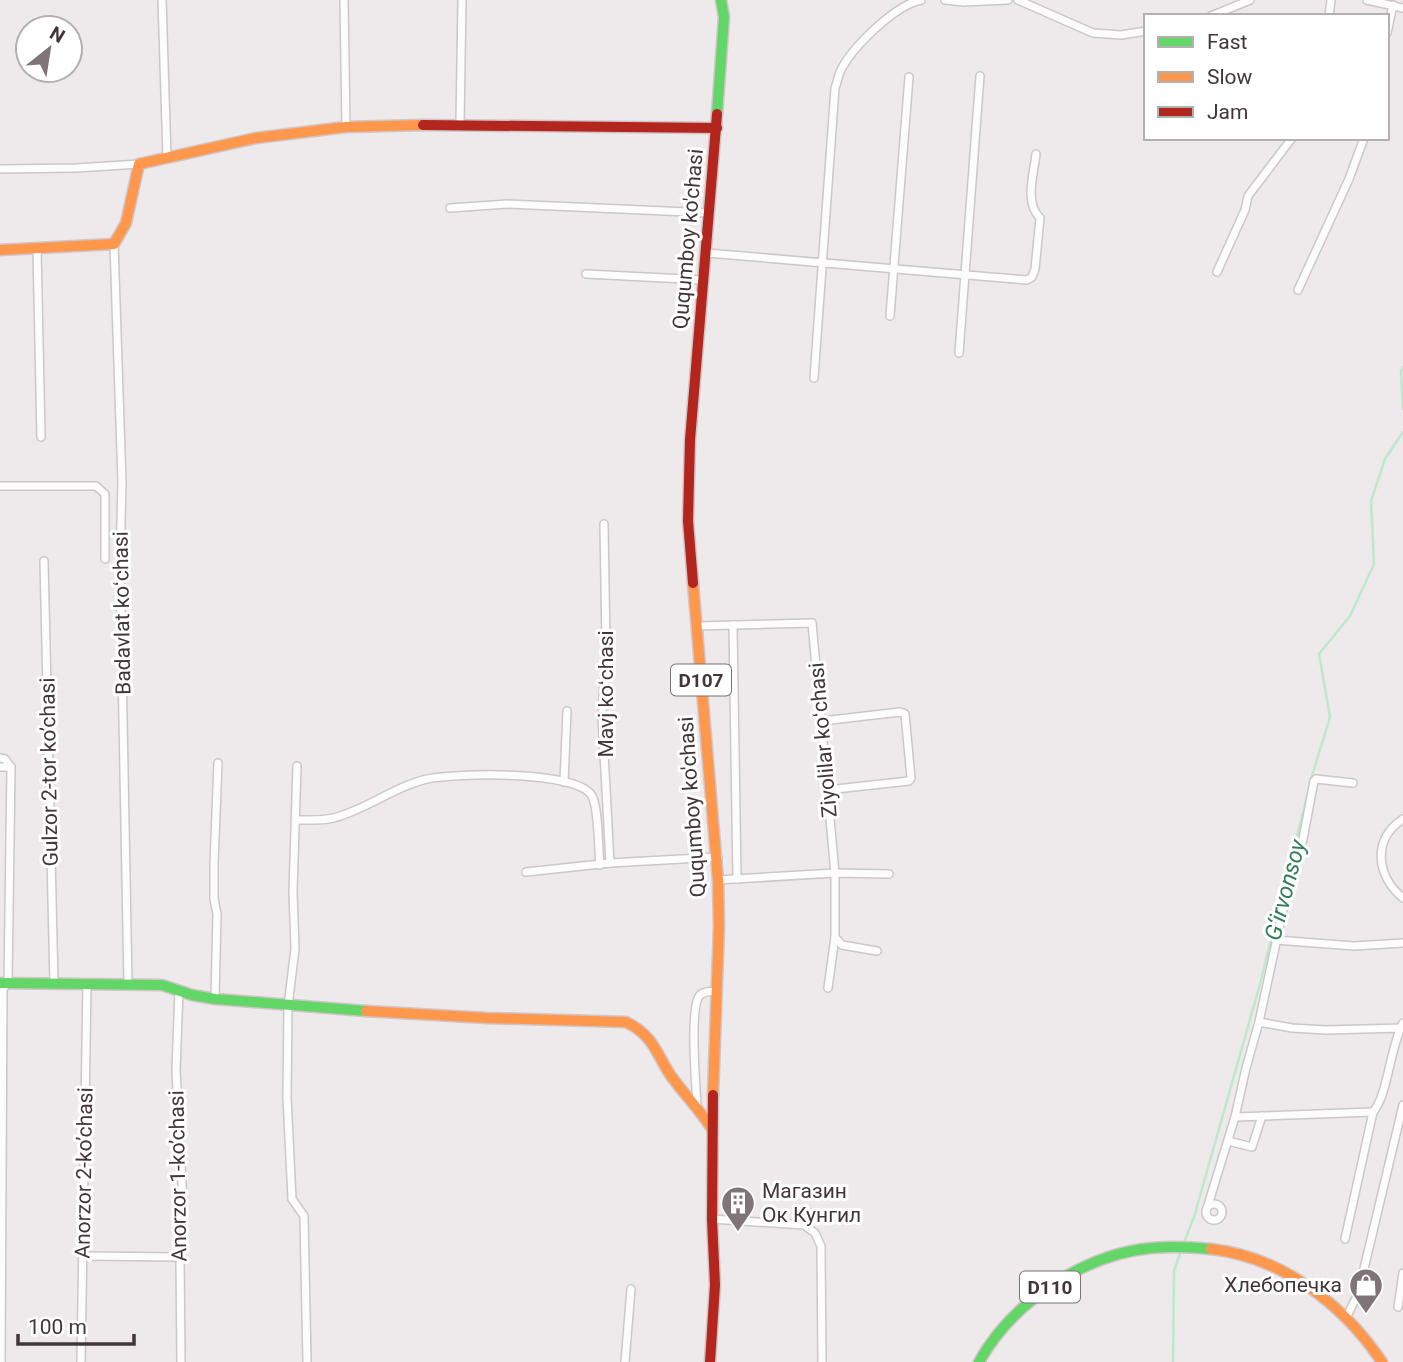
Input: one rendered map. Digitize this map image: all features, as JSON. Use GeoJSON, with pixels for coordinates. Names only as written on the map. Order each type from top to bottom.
{"type":"FeatureCollection","features":[{"type":"Feature","properties":{"kind":"main road","name":"Ququmboy ko'chasi"},"geometry":{"type":"LineString","coordinates":[[710,1362],[715,1285],[712,1129],[719,926],[718,857],[688,522],[690,440],[717,128],[724,17],[721,0]]}},
{"type":"Feature","properties":{"kind":"main road"},"geometry":{"type":"LineString","coordinates":[[0,250],[114,244],[126,223],[139,164],[256,138],[346,127],[460,124],[717,128]]}},
{"type":"Feature","properties":{"kind":"main road"},"geometry":{"type":"LineString","coordinates":[[4,983],[162,985],[215,999],[288,1006],[487,1018],[626,1022],[649,1037],[672,1077],[697,1106],[712,1129]]}},
{"type":"Feature","properties":{"kind":"main road","name":"D110"},"geometry":{"type":"LineString","coordinates":[[979,1362],[1008,1320],[1038,1294],[1085,1269],[1147,1248],[1223,1250],[1258,1261],[1290,1276],[1320,1294],[1347,1316],[1378,1360]]}},
{"type":"Feature","properties":{"kind":"street"},"geometry":{"type":"LineString","coordinates":[[162,0],[167,157]]}},
{"type":"Feature","properties":{"kind":"street"},"geometry":{"type":"LineString","coordinates":[[344,0],[346,127]]}},
{"type":"Feature","properties":{"kind":"street"},"geometry":{"type":"LineString","coordinates":[[460,124],[462,0]]}},
{"type":"Feature","properties":{"kind":"street"},"geometry":{"type":"LineString","coordinates":[[814,378],[835,88],[840,72],[860,45],[900,8],[921,0]]}},
{"type":"Feature","properties":{"kind":"street"},"geometry":{"type":"LineString","coordinates":[[945,0],[1008,0]]}},
{"type":"Feature","properties":{"kind":"street"},"geometry":{"type":"LineString","coordinates":[[1018,0],[1093,33],[1112,35],[1144,31]]}},
{"type":"Feature","properties":{"kind":"street"},"geometry":{"type":"LineString","coordinates":[[1216,14],[1250,0]]}},
{"type":"Feature","properties":{"kind":"street"},"geometry":{"type":"LineString","coordinates":[[1367,0],[1403,8]]}},
{"type":"Feature","properties":{"kind":"street"},"geometry":{"type":"LineString","coordinates":[[1389,24],[1393,5]]}},
{"type":"Feature","properties":{"kind":"street"},"geometry":{"type":"LineString","coordinates":[[959,353],[980,76]]}},
{"type":"Feature","properties":{"kind":"street"},"geometry":{"type":"LineString","coordinates":[[890,316],[909,77]]}},
{"type":"Feature","properties":{"kind":"street"},"geometry":{"type":"LineString","coordinates":[[1217,272],[1245,210],[1248,196],[1290,140]]}},
{"type":"Feature","properties":{"kind":"street"},"geometry":{"type":"LineString","coordinates":[[1298,290],[1363,140]]}},
{"type":"Feature","properties":{"kind":"street"},"geometry":{"type":"LineString","coordinates":[[707,253],[1027,280],[1035,270],[1040,218],[1033,211],[1030,202],[1036,153]]}},
{"type":"Feature","properties":{"kind":"street"},"geometry":{"type":"LineString","coordinates":[[0,169],[139,164]]}},
{"type":"Feature","properties":{"kind":"street"},"geometry":{"type":"LineString","coordinates":[[450,208],[507,204],[710,213]]}},
{"type":"Feature","properties":{"kind":"street","name":"Badavlat koʻchasi"},"geometry":{"type":"LineString","coordinates":[[114,244],[122,482],[120,560],[128,983]]}},
{"type":"Feature","properties":{"kind":"street"},"geometry":{"type":"LineString","coordinates":[[37,248],[41,437]]}},
{"type":"Feature","properties":{"kind":"street"},"geometry":{"type":"LineString","coordinates":[[586,274],[704,280]]}},
{"type":"Feature","properties":{"kind":"street"},"geometry":{"type":"LineString","coordinates":[[0,486],[96,486],[102,489],[105,494],[105,559]]}},
{"type":"Feature","properties":{"kind":"street","name":"Mavj koʻchasi"},"geometry":{"type":"LineString","coordinates":[[604,524],[606,645],[602,716],[610,863]]}},
{"type":"Feature","properties":{"kind":"street","name":"Gulzor 2-tor koʼchasi"},"geometry":{"type":"LineString","coordinates":[[44,561],[54,983]]}},
{"type":"Feature","properties":{"kind":"street","name":"Ziyolilar koʻchasi"},"geometry":{"type":"LineString","coordinates":[[733,625],[805,621],[812,623],[835,873],[835,937],[828,988]]}},
{"type":"Feature","properties":{"kind":"street"},"geometry":{"type":"LineString","coordinates":[[696,626],[733,625],[737,879]]}},
{"type":"Feature","properties":{"kind":"street","name":"Mavj koʻchasi"},"geometry":{"type":"LineString","coordinates":[[564,782],[567,711]]}},
{"type":"Feature","properties":{"kind":"street"},"geometry":{"type":"LineString","coordinates":[[822,721],[900,712],[905,714],[911,778],[909,781],[827,790]]}},
{"type":"Feature","properties":{"kind":"street"},"geometry":{"type":"LineString","coordinates":[[0,758],[5,759],[11,766],[9,908],[4,983],[1,1362]]}},
{"type":"Feature","properties":{"kind":"street"},"geometry":{"type":"LineString","coordinates":[[215,999],[217,914],[214,899],[214,863],[218,763]]}},
{"type":"Feature","properties":{"kind":"street"},"geometry":{"type":"LineString","coordinates":[[0,766],[11,766]]}},
{"type":"Feature","properties":{"kind":"street"},"geometry":{"type":"LineString","coordinates":[[297,766],[293,891],[295,949],[288,1006],[287,1097],[292,1199],[304,1216],[307,1362]]}},
{"type":"Feature","properties":{"kind":"street","name":"Mavj koʻchasi"},"geometry":{"type":"LineString","coordinates":[[296,820],[332,819],[393,791],[427,779],[472,774],[564,782],[579,785],[593,797],[600,865]]}},
{"type":"Feature","properties":{"kind":"street"},"geometry":{"type":"LineString","coordinates":[[1208,1205],[1235,1117],[1259,1022],[1276,940],[1303,839],[1314,781],[1353,783]]}},
{"type":"Feature","properties":{"kind":"street"},"geometry":{"type":"LineString","coordinates":[[1403,819],[1396,823],[1384,839],[1380,858],[1392,889],[1403,898]]}},
{"type":"Feature","properties":{"kind":"street"},"geometry":{"type":"LineString","coordinates":[[0,837],[11,837]]}},
{"type":"Feature","properties":{"kind":"street"},"geometry":{"type":"LineString","coordinates":[[526,872],[610,863],[718,857]]}},
{"type":"Feature","properties":{"kind":"street"},"geometry":{"type":"LineString","coordinates":[[718,880],[835,873],[889,874]]}},
{"type":"Feature","properties":{"kind":"street"},"geometry":{"type":"LineString","coordinates":[[0,908],[9,908]]}},
{"type":"Feature","properties":{"kind":"street"},"geometry":{"type":"LineString","coordinates":[[835,937],[842,945],[877,951]]}},
{"type":"Feature","properties":{"kind":"street"},"geometry":{"type":"LineString","coordinates":[[1276,940],[1354,946],[1403,943]]}},
{"type":"Feature","properties":{"kind":"street","name":"Аnorzor 2-koʼchasi"},"geometry":{"type":"LineString","coordinates":[[81,1362],[87,984]]}},
{"type":"Feature","properties":{"kind":"street","name":"Аnorzor 1-koʼchasi"},"geometry":{"type":"LineString","coordinates":[[179,990],[176,1070],[183,1203],[180,1257],[181,1362]]}},
{"type":"Feature","properties":{"kind":"street"},"geometry":{"type":"LineString","coordinates":[[697,1106],[690,1027],[696,1001],[701,994],[716,992]]}},
{"type":"Feature","properties":{"kind":"street"},"geometry":{"type":"LineString","coordinates":[[1259,1022],[1326,1030],[1402,1026],[1391,1056],[1379,1105],[1373,1112],[1345,1239]]}},
{"type":"Feature","properties":{"kind":"street"},"geometry":{"type":"LineString","coordinates":[[1347,1316],[1358,1294],[1403,1105]]}},
{"type":"Feature","properties":{"kind":"street"},"geometry":{"type":"LineString","coordinates":[[1235,1117],[1373,1112]]}},
{"type":"Feature","properties":{"kind":"street"},"geometry":{"type":"LineString","coordinates":[[1228,1141],[1252,1147],[1262,1116]]}},
{"type":"Feature","properties":{"kind":"street"},"geometry":{"type":"LineString","coordinates":[[712,1219],[804,1225],[815,1233],[821,1245],[822,1362]]}},
{"type":"Feature","properties":{"kind":"street"},"geometry":{"type":"LineString","coordinates":[[83,1256],[180,1257]]}},
{"type":"Feature","properties":{"kind":"street"},"geometry":{"type":"LineString","coordinates":[[1398,1307],[1403,1273]]}},
{"type":"Feature","properties":{"kind":"street"},"geometry":{"type":"LineString","coordinates":[[625,1362],[631,1289]]}},
{"type":"Feature","properties":{"kind":"waterway","name":"G‘irvonsoy"},"geometry":{"type":"LineString","coordinates":[[1403,367],[1403,409]]}},
{"type":"Feature","properties":{"kind":"waterway","name":"G‘irvonsoy"},"geometry":{"type":"LineString","coordinates":[[1311,779],[1330,717],[1319,654],[1350,616],[1374,564],[1371,501],[1385,459],[1403,432]]}},
{"type":"Feature","properties":{"kind":"waterway","name":"G‘irvonsoy"},"geometry":{"type":"LineString","coordinates":[[1183,1245],[1194,1217],[1260,984],[1309,789]]}},
{"type":"Feature","properties":{"kind":"waterway","name":"G‘irvonsoy"},"geometry":{"type":"LineString","coordinates":[[1173,1362],[1174,1271],[1181,1251]]}},
{"type":"Feature","properties":{"kind":"traffic: fast"},"geometry":{"type":"LineString","coordinates":[[717,114],[724,17],[721,0]]}},
{"type":"Feature","properties":{"kind":"traffic: fast"},"geometry":{"type":"LineString","coordinates":[[0,983],[162,985],[215,999],[366,1011]]}},
{"type":"Feature","properties":{"kind":"traffic: fast"},"geometry":{"type":"LineString","coordinates":[[979,1362],[1010,1320],[1052,1285],[1076,1271],[1126,1252],[1167,1247],[1211,1249]]}},
{"type":"Feature","properties":{"kind":"traffic: slow"},"geometry":{"type":"LineString","coordinates":[[0,250],[114,244],[126,223],[139,164],[256,138],[346,127],[423,125]]}},
{"type":"Feature","properties":{"kind":"traffic: slow"},"geometry":{"type":"LineString","coordinates":[[693,583],[718,880],[713,1095]]}},
{"type":"Feature","properties":{"kind":"traffic: slow"},"geometry":{"type":"LineString","coordinates":[[366,1011],[626,1022],[648,1039],[671,1076],[712,1129]]}},
{"type":"Feature","properties":{"kind":"traffic: slow"},"geometry":{"type":"LineString","coordinates":[[1211,1249],[1262,1262],[1308,1287],[1349,1321],[1382,1362]]}},
{"type":"Feature","properties":{"kind":"traffic: jam"},"geometry":{"type":"LineString","coordinates":[[693,583],[688,521],[690,440],[717,114]]}},
{"type":"Feature","properties":{"kind":"traffic: jam"},"geometry":{"type":"LineString","coordinates":[[423,125],[717,128]]}},
{"type":"Feature","properties":{"kind":"traffic: jam"},"geometry":{"type":"LineString","coordinates":[[710,1362],[715,1285],[712,1219],[713,1095]]}},
{"type":"Feature","properties":{"kind":"place","name":"Магазин Ок Кунгил"},"geometry":{"type":"Point","coordinates":[738,1233]}},
{"type":"Feature","properties":{"kind":"place","name":"Хлебопечка"},"geometry":{"type":"Point","coordinates":[1366,1315]}}]}
